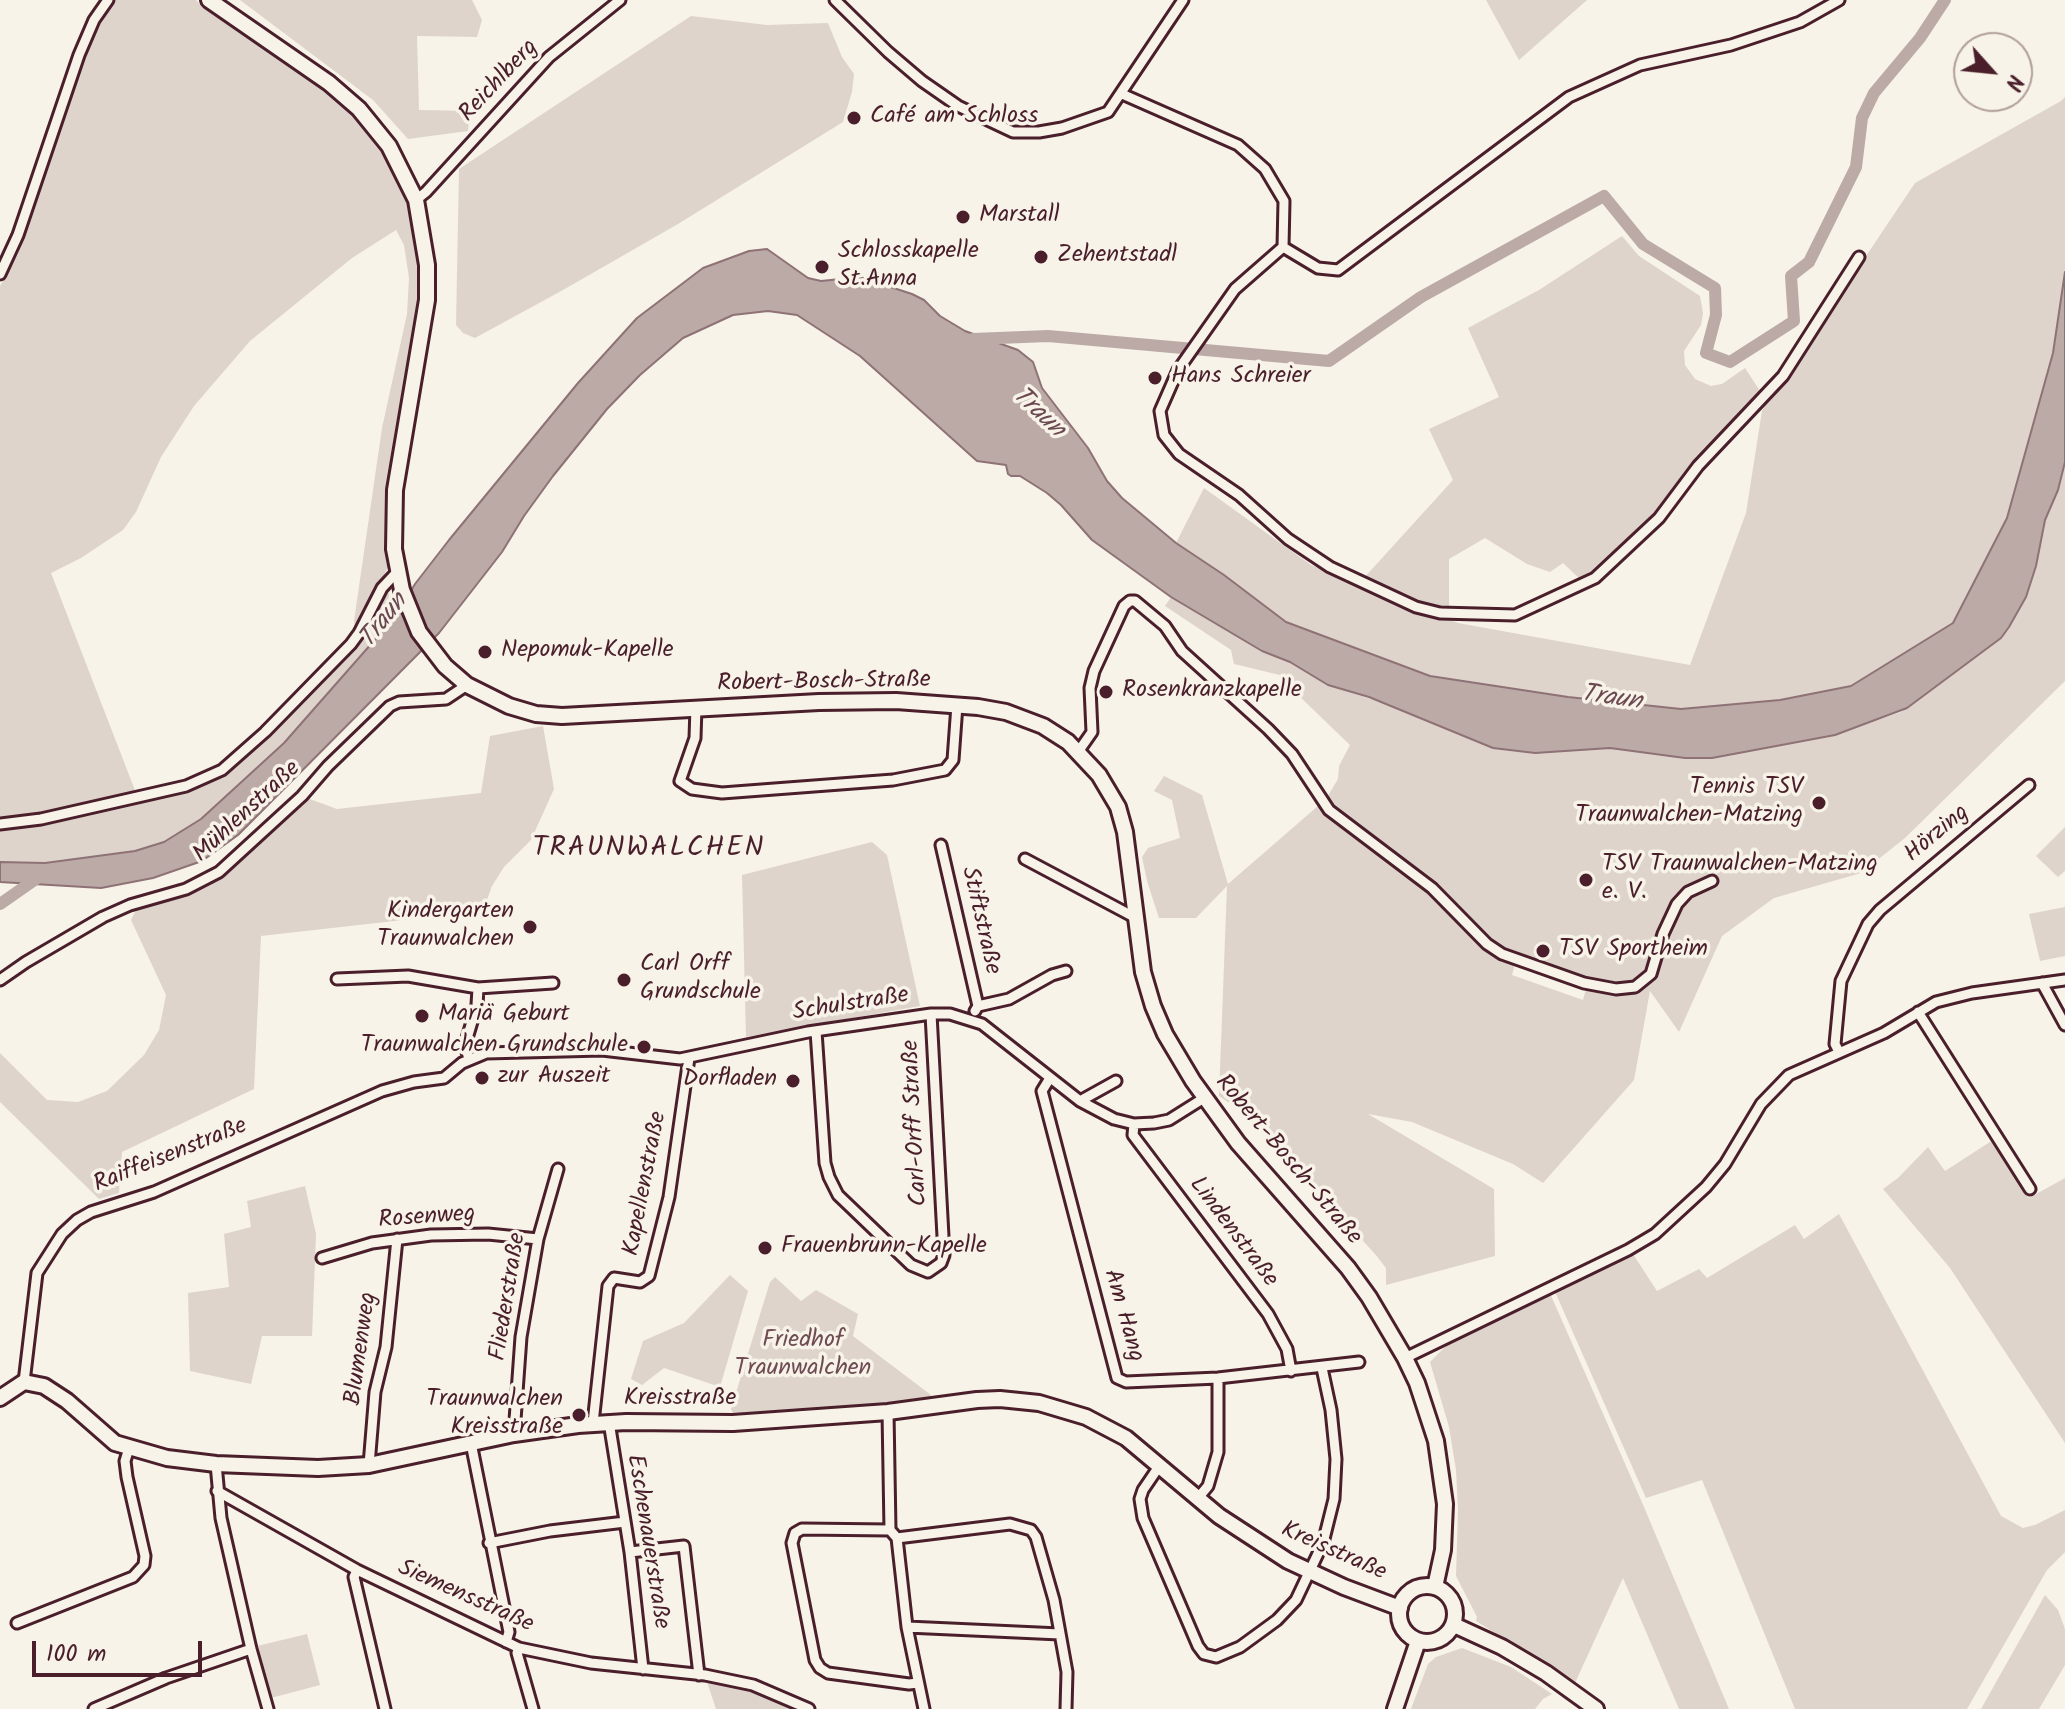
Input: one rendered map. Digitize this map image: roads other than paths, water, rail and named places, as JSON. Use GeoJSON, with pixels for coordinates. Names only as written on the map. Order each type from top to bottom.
{"type":"FeatureCollection","features":[{"type":"Feature","properties":{"kind":"main road","name":"Robert-Bosch-Straße"},"geometry":{"type":"LineString","coordinates":[[209,0],[329,83],[359,109],[389,146],[416,200],[426,254],[427,300],[395,490],[393,520],[397,572],[402,590],[419,632],[445,666],[467,685],[509,706],[536,714],[562,716],[835,702],[957,705],[1006,712],[1056,734],[1078,752],[1107,786],[1122,820],[1130,859],[1140,958],[1153,1006],[1179,1057],[1204,1098],[1264,1175],[1348,1268],[1405,1358],[1428,1412],[1442,1475],[1445,1530],[1435,1587]]}},
{"type":"Feature","properties":{"kind":"main road","name":"Kreisstraße"},"geometry":{"type":"LineString","coordinates":[[24,1382],[52,1390],[109,1439],[129,1448],[185,1461],[318,1468],[369,1465],[514,1434],[593,1423],[733,1423],[888,1412],[977,1400],[1039,1403],[1106,1426],[1160,1465],[1243,1534],[1311,1572],[1400,1608]]}},
{"type":"Feature","properties":{"kind":"main road"},"geometry":{"type":"LineString","coordinates":[[0,1398],[24,1382]]}},
{"type":"Feature","properties":{"kind":"main road"},"geometry":{"type":"LineString","coordinates":[[1427,1586],[1435,1587],[1453,1602],[1454,1625],[1443,1638],[1427,1643],[1418,1641],[1401,1624],[1400,1608],[1410,1592],[1427,1586]]}},
{"type":"Feature","properties":{"kind":"main road"},"geometry":{"type":"LineString","coordinates":[[1454,1625],[1535,1666],[1596,1709]]}},
{"type":"Feature","properties":{"kind":"main road"},"geometry":{"type":"LineString","coordinates":[[1395,1709],[1418,1641]]}},
{"type":"Feature","properties":{"kind":"street"},"geometry":{"type":"LineString","coordinates":[[0,274],[18,235],[79,55],[94,20],[108,0]]}},
{"type":"Feature","properties":{"kind":"street","name":"Reichlberg"},"geometry":{"type":"LineString","coordinates":[[416,200],[549,57],[620,0]]}},
{"type":"Feature","properties":{"kind":"street"},"geometry":{"type":"LineString","coordinates":[[835,0],[922,81],[958,106],[1013,132],[1051,130],[1108,112],[1183,0]]}},
{"type":"Feature","properties":{"kind":"street"},"geometry":{"type":"LineString","coordinates":[[1283,247],[1318,268],[1338,270],[1569,97],[1640,65],[1731,45],[1800,22],[1839,0]]}},
{"type":"Feature","properties":{"kind":"street"},"geometry":{"type":"LineString","coordinates":[[1122,94],[1238,145],[1265,169],[1284,201],[1283,247],[1235,289],[1178,370],[1160,411],[1164,435],[1179,454],[1239,495],[1288,539],[1330,567],[1389,596],[1440,613],[1515,615],[1595,578],[1659,518],[1698,466],[1783,376],[1859,257]]}},
{"type":"Feature","properties":{"kind":"street"},"geometry":{"type":"LineString","coordinates":[[0,824],[41,819],[186,786],[222,770],[265,732],[351,644],[382,588],[397,572]]}},
{"type":"Feature","properties":{"kind":"street"},"geometry":{"type":"LineString","coordinates":[[1078,752],[1092,732],[1090,688],[1098,658],[1124,606],[1135,601],[1165,626],[1182,651],[1292,754],[1329,810],[1432,888],[1487,944],[1502,954],[1584,983],[1616,989],[1635,987],[1651,974],[1663,934],[1677,904],[1688,892],[1712,881]]}},
{"type":"Feature","properties":{"kind":"street","name":"Mühlenstraße"},"geometry":{"type":"LineString","coordinates":[[0,980],[103,917],[130,905],[186,889],[219,872],[302,796],[390,706],[399,702],[446,699],[467,685]]}},
{"type":"Feature","properties":{"kind":"street"},"geometry":{"type":"LineString","coordinates":[[696,707],[695,738],[680,781],[692,789],[743,792],[893,780],[938,773],[951,766],[953,760],[957,705]]}},
{"type":"Feature","properties":{"kind":"street","name":"Hörzing"},"geometry":{"type":"LineString","coordinates":[[1839,1052],[1835,1044],[1841,981],[1868,924],[1880,910],[2029,785]]}},
{"type":"Feature","properties":{"kind":"street","name":"Stiftstraße"},"geometry":{"type":"LineString","coordinates":[[941,845],[978,1006]]}},
{"type":"Feature","properties":{"kind":"street"},"geometry":{"type":"LineString","coordinates":[[1025,859],[1136,918]]}},
{"type":"Feature","properties":{"kind":"street"},"geometry":{"type":"LineString","coordinates":[[970,1019],[978,1006],[1009,999],[1052,975],[1066,971]]}},
{"type":"Feature","properties":{"kind":"street"},"geometry":{"type":"LineString","coordinates":[[337,979],[408,976],[478,988],[553,983]]}},
{"type":"Feature","properties":{"kind":"street"},"geometry":{"type":"LineString","coordinates":[[1405,1358],[1628,1250],[1672,1221],[1725,1164],[1761,1104],[1780,1083],[1803,1067],[1884,1033],[1936,1002],[1972,993],[2065,980]]}},
{"type":"Feature","properties":{"kind":"street"},"geometry":{"type":"LineString","coordinates":[[2042,983],[2065,1025]]}},
{"type":"Feature","properties":{"kind":"street"},"geometry":{"type":"LineString","coordinates":[[469,1059],[465,1045],[477,1005],[478,988]]}},
{"type":"Feature","properties":{"kind":"street"},"geometry":{"type":"LineString","coordinates":[[1918,1012],[2030,1189]]}},
{"type":"Feature","properties":{"kind":"street","name":"Carl-Orff Straße"},"geometry":{"type":"LineString","coordinates":[[816,1031],[825,1163],[829,1177],[838,1195],[911,1265],[928,1272],[938,1267],[944,1255],[931,1014]]}},
{"type":"Feature","properties":{"kind":"street","name":"Schulstraße"},"geometry":{"type":"LineString","coordinates":[[469,1059],[494,1052],[583,1049],[671,1059],[689,1058],[816,1031],[950,1014],[982,1024],[1080,1101],[1114,1119],[1134,1124]]}},
{"type":"Feature","properties":{"kind":"street","name":"Kapellenstraße"},"geometry":{"type":"LineString","coordinates":[[593,1423],[608,1286],[614,1278],[640,1282],[649,1276],[669,1197],[689,1058]]}},
{"type":"Feature","properties":{"kind":"street","name":"Raiffeisenstraße"},"geometry":{"type":"LineString","coordinates":[[24,1382],[37,1273],[51,1247],[77,1220],[91,1212],[154,1192],[382,1091],[444,1078],[469,1059]]}},
{"type":"Feature","properties":{"kind":"street","name":"Am Hang"},"geometry":{"type":"LineString","coordinates":[[1050,1078],[1042,1091],[1117,1378],[1126,1382],[1218,1378],[1359,1362]]}},
{"type":"Feature","properties":{"kind":"street"},"geometry":{"type":"LineString","coordinates":[[1080,1101],[1116,1081]]}},
{"type":"Feature","properties":{"kind":"street"},"geometry":{"type":"LineString","coordinates":[[1134,1124],[1169,1120],[1204,1098]]}},
{"type":"Feature","properties":{"kind":"street","name":"Lindenstraße"},"geometry":{"type":"LineString","coordinates":[[1134,1124],[1133,1135],[1268,1314],[1287,1349],[1291,1371]]}},
{"type":"Feature","properties":{"kind":"street","name":"Fliederstraße"},"geometry":{"type":"LineString","coordinates":[[514,1434],[520,1348],[538,1239],[558,1169]]}},
{"type":"Feature","properties":{"kind":"street","name":"Rosenweg"},"geometry":{"type":"LineString","coordinates":[[322,1258],[372,1243],[431,1235],[488,1234],[538,1239]]}},
{"type":"Feature","properties":{"kind":"street","name":"Blumenweg"},"geometry":{"type":"LineString","coordinates":[[369,1465],[375,1392],[386,1347],[397,1239]]}},
{"type":"Feature","properties":{"kind":"street"},"geometry":{"type":"LineString","coordinates":[[1160,1465],[1147,1480],[1140,1499],[1143,1518],[1198,1646],[1204,1654],[1216,1657],[1261,1634],[1296,1600],[1311,1572],[1331,1517],[1336,1478],[1335,1437],[1322,1368]]}},
{"type":"Feature","properties":{"kind":"street"},"geometry":{"type":"LineString","coordinates":[[1198,1498],[1208,1486],[1218,1452],[1218,1378]]}},
{"type":"Feature","properties":{"kind":"street"},"geometry":{"type":"LineString","coordinates":[[888,1412],[894,1534],[907,1627],[924,1709]]}},
{"type":"Feature","properties":{"kind":"street","name":"Eschenauerstraße"},"geometry":{"type":"LineString","coordinates":[[609,1422],[630,1552],[643,1669]]}},
{"type":"Feature","properties":{"kind":"street"},"geometry":{"type":"LineString","coordinates":[[471,1443],[509,1632],[506,1642]]}},
{"type":"Feature","properties":{"kind":"street"},"geometry":{"type":"LineString","coordinates":[[17,1623],[133,1577],[144,1565],[145,1556],[127,1477],[125,1461],[129,1448]]}},
{"type":"Feature","properties":{"kind":"street"},"geometry":{"type":"LineString","coordinates":[[216,1464],[221,1518],[268,1709]]}},
{"type":"Feature","properties":{"kind":"street","name":"Siemensstraße"},"geometry":{"type":"LineString","coordinates":[[217,1491],[357,1570],[519,1648],[580,1661],[699,1675],[764,1688],[809,1709]]}},
{"type":"Feature","properties":{"kind":"street"},"geometry":{"type":"LineString","coordinates":[[489,1543],[550,1531],[625,1522]]}},
{"type":"Feature","properties":{"kind":"street"},"geometry":{"type":"LineString","coordinates":[[918,1683],[828,1673],[820,1668],[815,1660],[792,1543],[795,1533],[802,1529],[894,1534],[1010,1524],[1031,1530],[1036,1537],[1054,1600],[1067,1672],[1066,1709]]}},
{"type":"Feature","properties":{"kind":"street"},"geometry":{"type":"LineString","coordinates":[[630,1552],[684,1546],[699,1675]]}},
{"type":"Feature","properties":{"kind":"street"},"geometry":{"type":"LineString","coordinates":[[357,1570],[354,1577],[385,1709]]}},
{"type":"Feature","properties":{"kind":"street"},"geometry":{"type":"LineString","coordinates":[[907,1627],[1060,1634]]}},
{"type":"Feature","properties":{"kind":"street"},"geometry":{"type":"LineString","coordinates":[[519,1648],[517,1653],[533,1709]]}},
{"type":"Feature","properties":{"kind":"street"},"geometry":{"type":"LineString","coordinates":[[94,1709],[166,1678],[251,1649]]}},
{"type":"Feature","properties":{"kind":"water","name":"Traun"},"geometry":{"type":"Polygon","coordinates":[[[767,249],[808,278],[821,281],[860,277],[912,294],[965,331],[1018,350],[1033,362],[1042,388],[1088,448],[1107,481],[1122,498],[1176,543],[1286,622],[1430,676],[1568,697],[1681,709],[1780,700],[1851,686],[1953,623],[2007,518],[2053,353],[2065,272],[2065,462],[2058,490],[2045,520],[2026,597],[2009,627],[2001,638],[1907,708],[1835,735],[1712,758],[1685,758],[1610,748],[1535,753],[1493,748],[1369,697],[1328,685],[1290,662],[1262,651],[1171,597],[1092,540],[1061,505],[1020,476],[1008,474],[1006,465],[977,461],[860,356],[797,315],[768,311],[733,315],[683,338],[607,409],[553,476],[502,552],[439,633],[238,835],[202,861],[153,878],[101,888],[0,882],[0,862],[45,863],[135,851],[164,842],[201,819],[284,743],[394,618],[415,584],[449,540],[578,383],[637,318],[703,268],[749,251],[767,249]]]}},
{"type":"Feature","properties":{"kind":"waterway"},"geometry":{"type":"LineString","coordinates":[[973,339],[1048,336],[1329,361],[1421,297],[1604,196],[1643,244],[1715,288],[1716,315],[1706,353],[1730,362],[1794,321],[1791,276],[1809,262],[1856,167],[1862,118],[1874,93],[1920,38],[1945,0]]}},
{"type":"Feature","properties":{"kind":"waterway"},"geometry":{"type":"LineString","coordinates":[[0,904],[40,876]]}},
{"type":"Feature","properties":{"kind":"place","name":"Café am Schloss"},"geometry":{"type":"Point","coordinates":[854,118]}},
{"type":"Feature","properties":{"kind":"place","name":"Marstall"},"geometry":{"type":"Point","coordinates":[963,217]}},
{"type":"Feature","properties":{"kind":"place","name":"Zehentstadl"},"geometry":{"type":"Point","coordinates":[1041,257]}},
{"type":"Feature","properties":{"kind":"place","name":"Schlosskapelle St.Anna"},"geometry":{"type":"Point","coordinates":[822,267]}},
{"type":"Feature","properties":{"kind":"place","name":"Hans Schreier"},"geometry":{"type":"Point","coordinates":[1155,378]}},
{"type":"Feature","properties":{"kind":"place","name":"Nepomuk-Kapelle"},"geometry":{"type":"Point","coordinates":[485,652]}},
{"type":"Feature","properties":{"kind":"place","name":"Rosenkranzkapelle"},"geometry":{"type":"Point","coordinates":[1106,692]}},
{"type":"Feature","properties":{"kind":"place","name":"Tennis TSV Traunwalchen-Matzing"},"geometry":{"type":"Point","coordinates":[1819,803]}},
{"type":"Feature","properties":{"kind":"place","name":"TSV Traunwalchen-Matzing e. V."},"geometry":{"type":"Point","coordinates":[1586,880]}},
{"type":"Feature","properties":{"kind":"place","name":"Kindergarten Traunwalchen"},"geometry":{"type":"Point","coordinates":[530,927]}},
{"type":"Feature","properties":{"kind":"place","name":"TSV Sportheim"},"geometry":{"type":"Point","coordinates":[1543,951]}},
{"type":"Feature","properties":{"kind":"place","name":"Carl Orff Grundschule"},"geometry":{"type":"Point","coordinates":[624,980]}},
{"type":"Feature","properties":{"kind":"place","name":"Mariä Geburt"},"geometry":{"type":"Point","coordinates":[422,1016]}},
{"type":"Feature","properties":{"kind":"place","name":"Traunwalchen Grundschule"},"geometry":{"type":"Point","coordinates":[644,1047]}},
{"type":"Feature","properties":{"kind":"place","name":"zur Auszeit"},"geometry":{"type":"Point","coordinates":[482,1078]}},
{"type":"Feature","properties":{"kind":"place","name":"Dorfladen"},"geometry":{"type":"Point","coordinates":[793,1081]}},
{"type":"Feature","properties":{"kind":"place","name":"Frauenbrunn-Kapelle"},"geometry":{"type":"Point","coordinates":[765,1248]}},
{"type":"Feature","properties":{"kind":"place","name":"Traunwalchen Kreisstraße"},"geometry":{"type":"Point","coordinates":[579,1415]}},
{"type":"Feature","properties":{"kind":"district","name":"TRAUNWALCHEN"},"geometry":{"type":"Point","coordinates":[649,850]}},
{"type":"Feature","properties":{"kind":"park label","name":"Friedhof Traunwalchen"},"geometry":{"type":"Point","coordinates":[803,1356]}}]}
